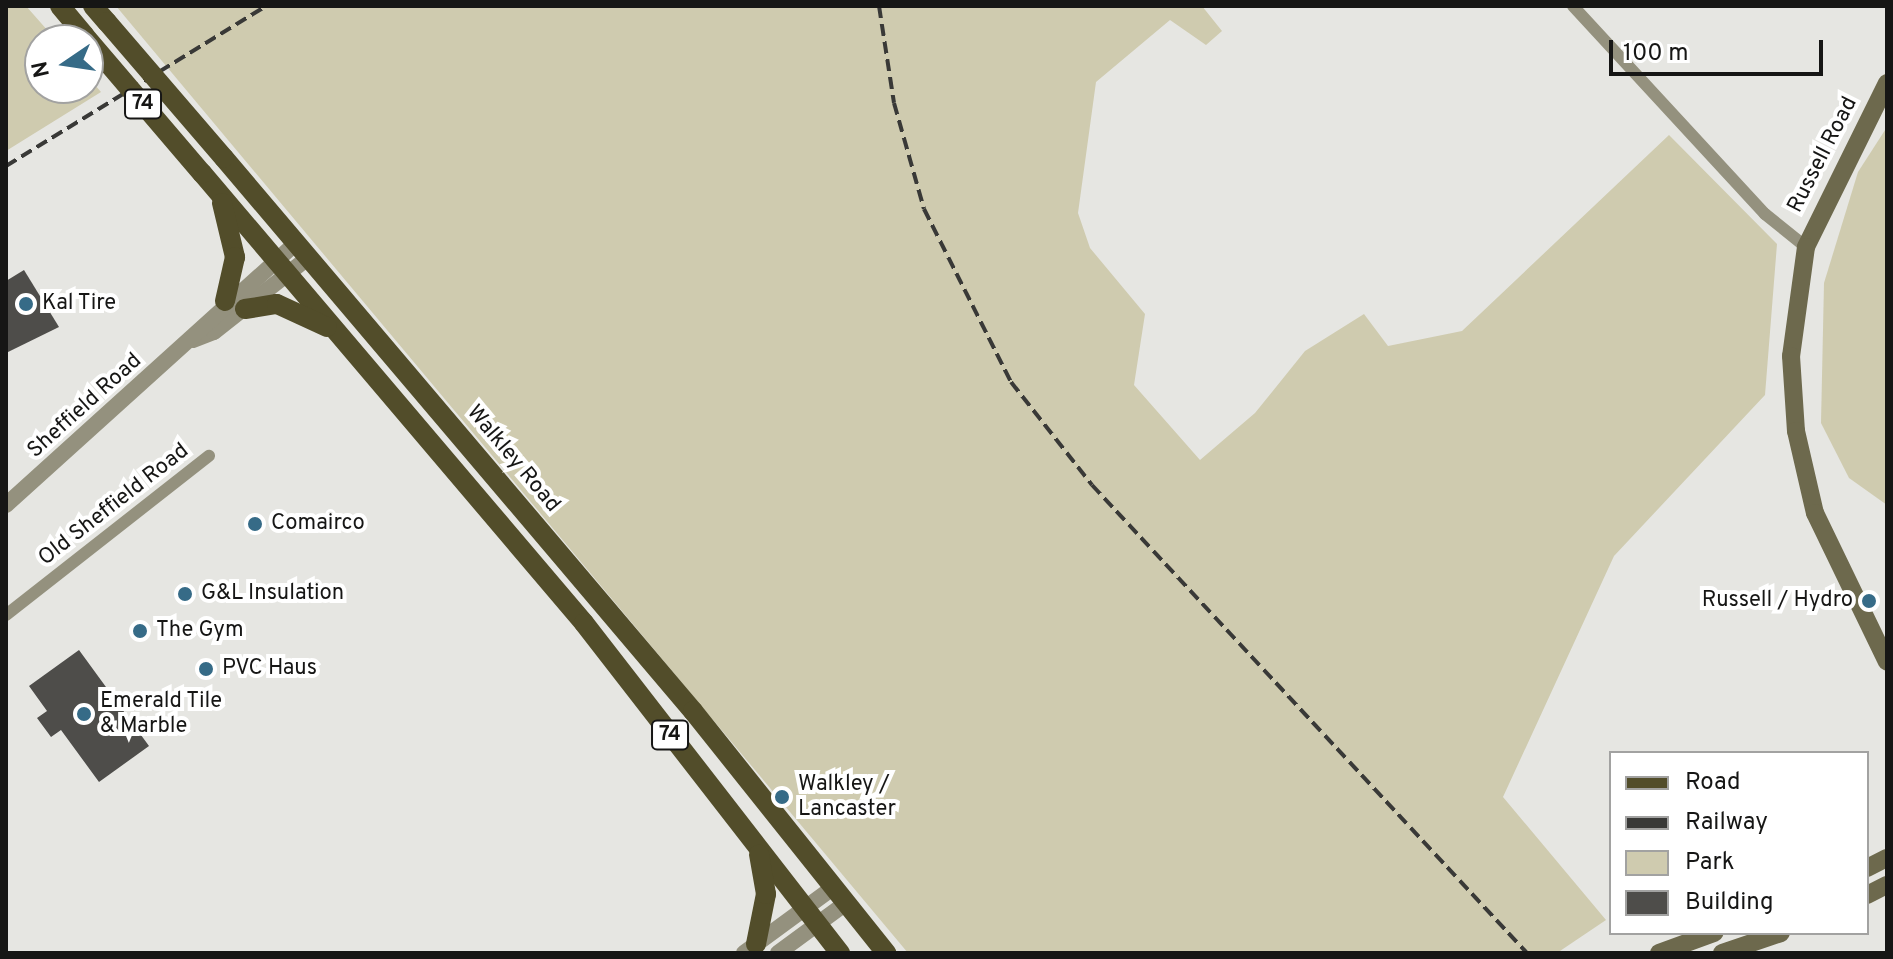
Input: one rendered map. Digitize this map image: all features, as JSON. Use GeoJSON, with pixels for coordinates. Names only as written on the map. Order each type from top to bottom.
{"type":"FeatureCollection","features":[{"type":"Feature","properties":{"kind":"main road","name":"74"},"geometry":{"type":"LineString","coordinates":[[60,6],[517,543],[840,953]]}},
{"type":"Feature","properties":{"kind":"main road","name":"Walkley Road"},"geometry":{"type":"LineString","coordinates":[[93,6],[537,524],[886,953]]}},
{"type":"Feature","properties":{"kind":"main road","name":"Russell Road"},"geometry":{"type":"LineString","coordinates":[[1887,83],[1806,247],[1791,344],[1799,450],[1830,552],[1887,662]]}},
{"type":"Feature","properties":{"kind":"main road"},"geometry":{"type":"LineString","coordinates":[[218,192],[234,245],[225,301]]}},
{"type":"Feature","properties":{"kind":"main road"},"geometry":{"type":"LineString","coordinates":[[245,309],[277,304],[337,331]]}},
{"type":"Feature","properties":{"kind":"main road"},"geometry":{"type":"LineString","coordinates":[[750,949],[766,894],[756,847]]}},
{"type":"Feature","properties":{"kind":"main road"},"geometry":{"type":"LineString","coordinates":[[1869,867],[1887,858]]}},
{"type":"Feature","properties":{"kind":"main road"},"geometry":{"type":"LineString","coordinates":[[1869,894],[1887,885]]}},
{"type":"Feature","properties":{"kind":"main road"},"geometry":{"type":"LineString","coordinates":[[1659,953],[1708,935]]}},
{"type":"Feature","properties":{"kind":"main road"},"geometry":{"type":"LineString","coordinates":[[1722,953],[1775,935]]}},
{"type":"Feature","properties":{"kind":"street"},"geometry":{"type":"LineString","coordinates":[[1573,6],[1755,204],[1806,247]]}},
{"type":"Feature","properties":{"kind":"street","name":"Sheffield Road"},"geometry":{"type":"LineString","coordinates":[[6,505],[193,340],[225,301],[281,267],[302,250]]}},
{"type":"Feature","properties":{"kind":"street","name":"Sheffield Road"},"geometry":{"type":"LineString","coordinates":[[193,340],[245,309],[281,267]]}},
{"type":"Feature","properties":{"kind":"street","name":"Old Sheffield Road"},"geometry":{"type":"LineString","coordinates":[[6,615],[209,456]]}},
{"type":"Feature","properties":{"kind":"street"},"geometry":{"type":"LineString","coordinates":[[750,949],[812,916],[840,895]]}},
{"type":"Feature","properties":{"kind":"street"},"geometry":{"type":"LineString","coordinates":[[778,953],[812,916]]}},
{"type":"Feature","properties":{"kind":"green space"},"geometry":{"type":"Polygon","coordinates":[[[6,6],[26,6],[42,24],[24,24],[24,104],[82,104],[6,151],[6,6]]]}},
{"type":"Feature","properties":{"kind":"green space"},"geometry":{"type":"Polygon","coordinates":[[[116,6],[1202,6],[1222,31],[1206,45],[1170,20],[1096,82],[1078,213],[1090,248],[1145,314],[1134,385],[1200,460],[1255,413],[1305,351],[1364,314],[1388,346],[1462,331],[1669,135],[1777,244],[1765,395],[1614,556],[1503,797],[1606,920],[1557,953],[908,953],[116,6]]]}},
{"type":"Feature","properties":{"kind":"green space"},"geometry":{"type":"Polygon","coordinates":[[[1887,127],[1887,505],[1849,478],[1821,423],[1824,283],[1858,172],[1887,127]]]}},
{"type":"Feature","properties":{"kind":"building","name":"Kal Tire"},"geometry":{"type":"Polygon","coordinates":[[[24,270],[59,327],[6,353],[6,281],[24,270]]]}},
{"type":"Feature","properties":{"kind":"building","name":"Emerald Tile & Marble"},"geometry":{"type":"Polygon","coordinates":[[[79,650],[149,746],[99,782],[61,730],[51,737],[37,718],[47,711],[29,686],[79,650]]]}},
{"type":"Feature","properties":{"kind":"railway"},"geometry":{"type":"LineString","coordinates":[[6,166],[266,6]]}},
{"type":"Feature","properties":{"kind":"railway"},"geometry":{"type":"LineString","coordinates":[[879,6],[894,103],[924,209],[1011,382],[1092,485],[1527,953]]}},
{"type":"Feature","properties":{"kind":"place","name":"Kal Tire"},"geometry":{"type":"Point","coordinates":[26,304]}},
{"type":"Feature","properties":{"kind":"place","name":"Comairco"},"geometry":{"type":"Point","coordinates":[255,524]}},
{"type":"Feature","properties":{"kind":"place","name":"G&L Insulation"},"geometry":{"type":"Point","coordinates":[185,594]}},
{"type":"Feature","properties":{"kind":"place","name":"Russell / Hydro"},"geometry":{"type":"Point","coordinates":[1869,601]}},
{"type":"Feature","properties":{"kind":"place","name":"The Gym"},"geometry":{"type":"Point","coordinates":[140,631]}},
{"type":"Feature","properties":{"kind":"place","name":"PVC Haus"},"geometry":{"type":"Point","coordinates":[206,669]}},
{"type":"Feature","properties":{"kind":"place","name":"Emerald Tile & Marble"},"geometry":{"type":"Point","coordinates":[84,714]}},
{"type":"Feature","properties":{"kind":"place","name":"Walkley / Lancaster"},"geometry":{"type":"Point","coordinates":[782,797]}}]}
